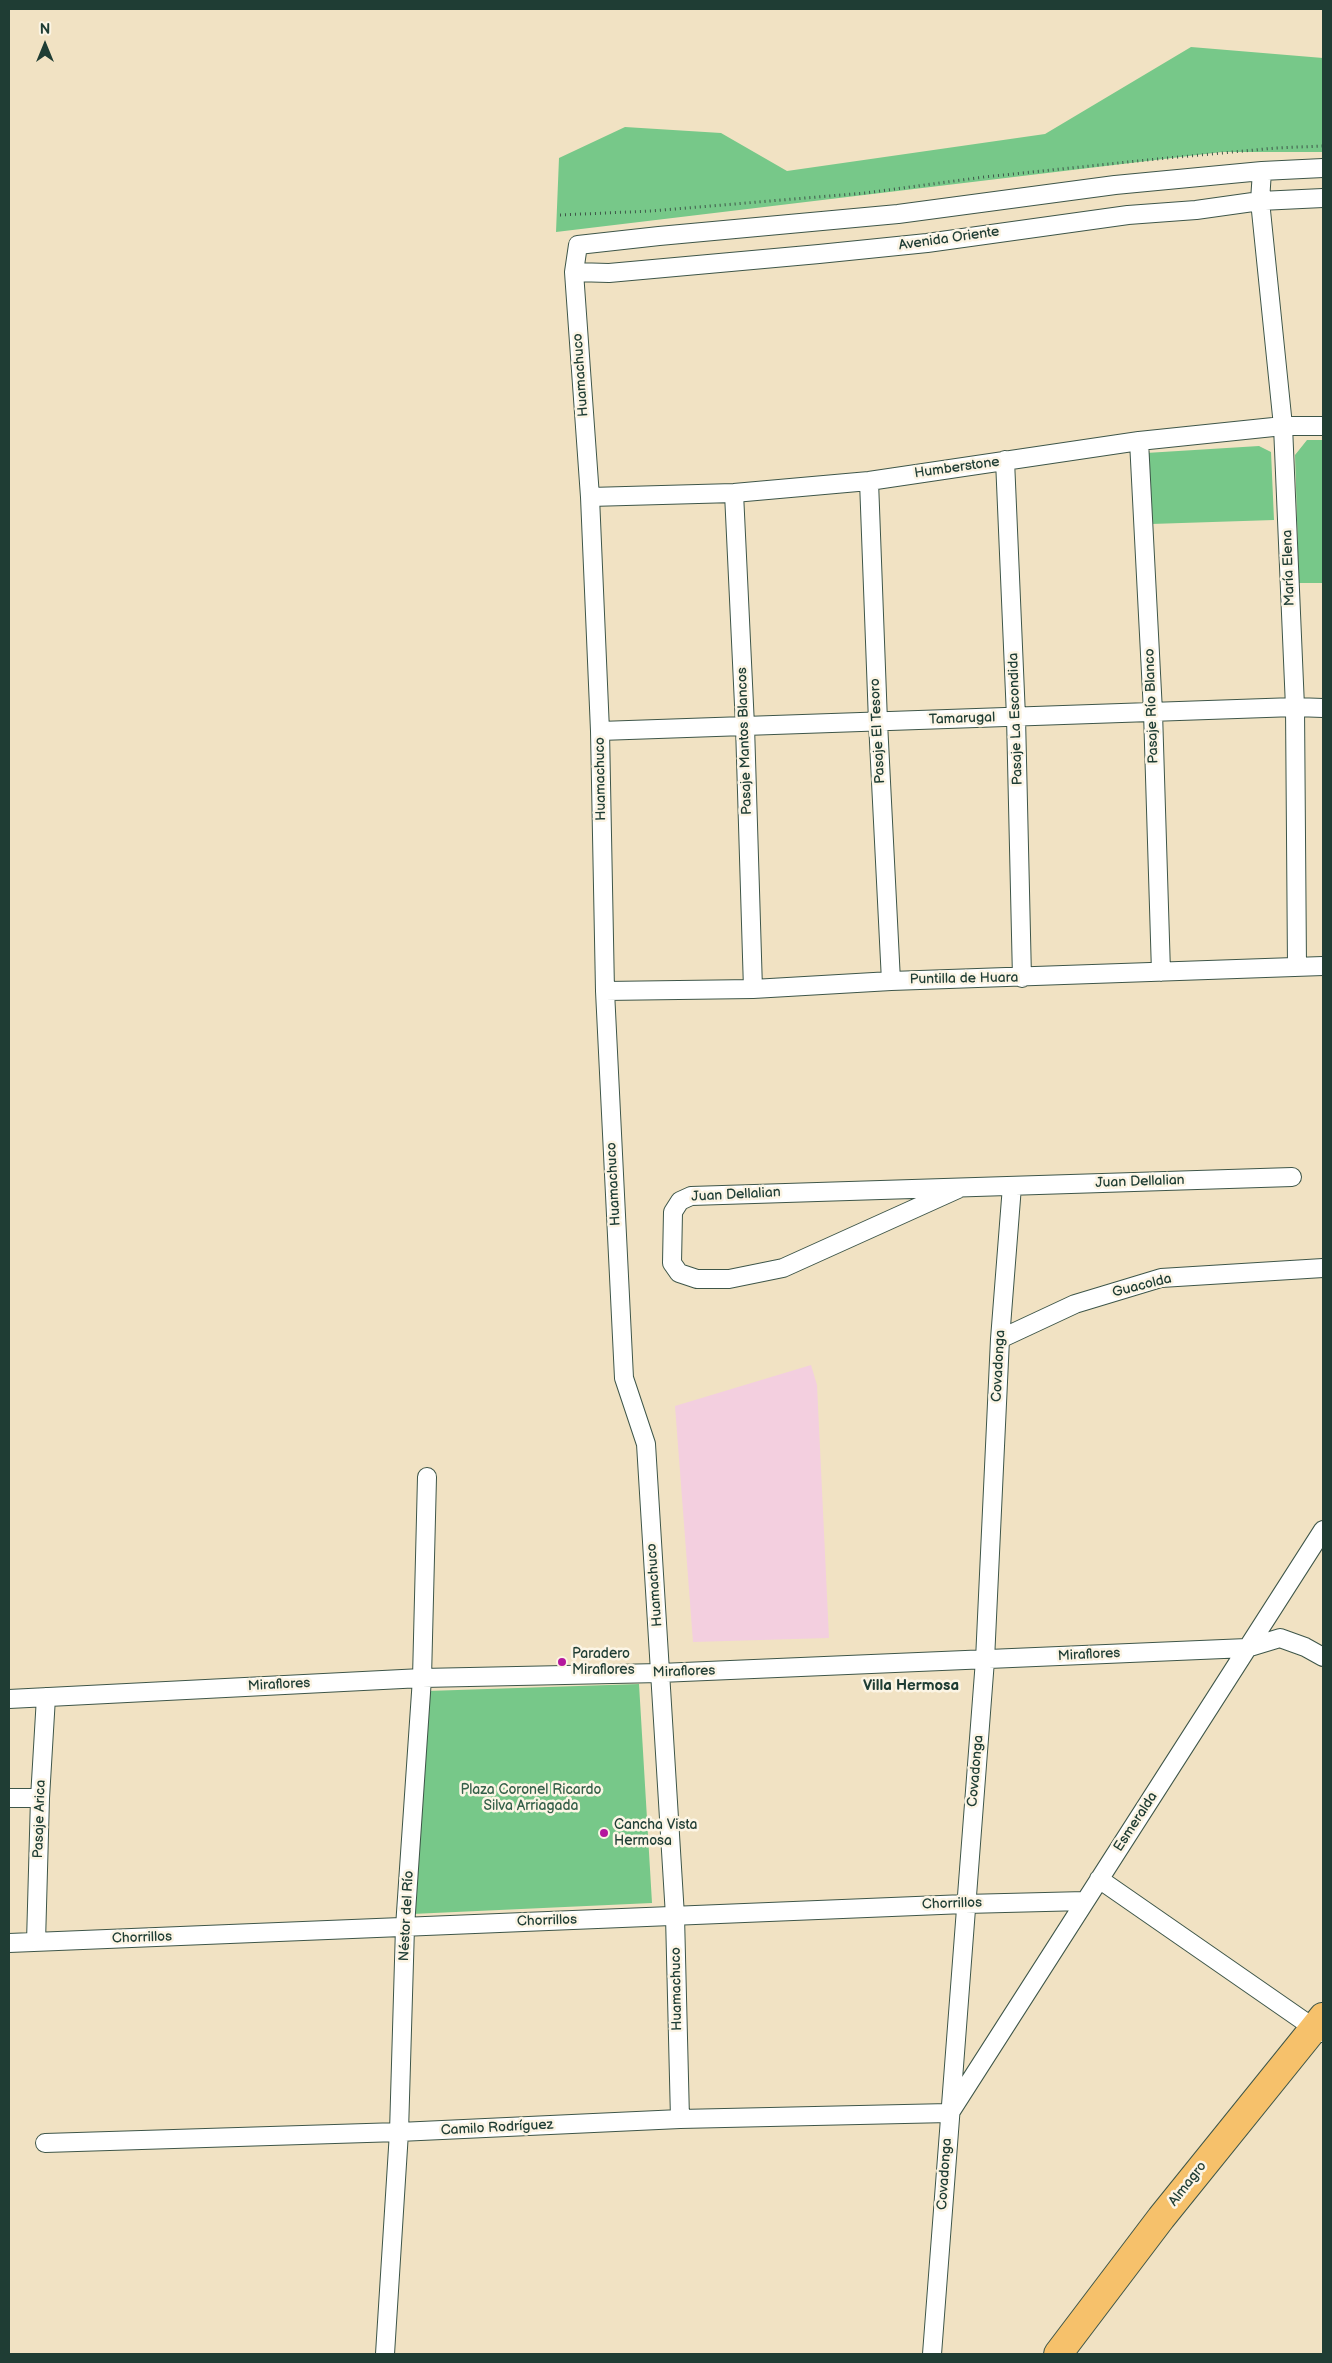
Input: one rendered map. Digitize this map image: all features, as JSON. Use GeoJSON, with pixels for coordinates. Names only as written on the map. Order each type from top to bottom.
{"type":"FeatureCollection","features":[{"type":"Feature","properties":{"kind":"main road","name":"Almagro"},"geometry":{"type":"LineString","coordinates":[[1058,2354],[1167,2211],[1320,2026]]}},
{"type":"Feature","properties":{"kind":"street"},"geometry":{"type":"LineString","coordinates":[[1262,171],[1323,168]]}},
{"type":"Feature","properties":{"kind":"street","name":"María Elena"},"geometry":{"type":"LineString","coordinates":[[1262,171],[1260,201],[1283,426],[1295,707],[1297,967]]}},
{"type":"Feature","properties":{"kind":"street","name":"Huamachuco"},"geometry":{"type":"LineString","coordinates":[[680,2120],[675,1916],[646,1444],[624,1378],[604,991],[600,732],[590,497],[574,272],[578,245],[898,214],[1115,185],[1262,171]]}},
{"type":"Feature","properties":{"kind":"street","name":"Avenida Oriente"},"geometry":{"type":"LineString","coordinates":[[574,272],[609,273],[927,243],[1108,217],[1196,210],[1260,201],[1323,198]]}},
{"type":"Feature","properties":{"kind":"street","name":"Humberstone"},"geometry":{"type":"LineString","coordinates":[[590,497],[734,493],[869,481],[1139,442],[1283,426],[1323,426]]}},
{"type":"Feature","properties":{"kind":"street","name":"Pasaje Río Blanco"},"geometry":{"type":"LineString","coordinates":[[1139,442],[1153,712],[1161,972]]}},
{"type":"Feature","properties":{"kind":"street","name":"Pasaje La Escondida"},"geometry":{"type":"LineString","coordinates":[[1005,460],[1016,717],[1022,978]]}},
{"type":"Feature","properties":{"kind":"street","name":"Pasaje El Tesoro"},"geometry":{"type":"LineString","coordinates":[[869,481],[878,722],[891,981]]}},
{"type":"Feature","properties":{"kind":"street","name":"Pasaje Mantos Blancos"},"geometry":{"type":"LineString","coordinates":[[734,493],[745,726],[753,989]]}},
{"type":"Feature","properties":{"kind":"street","name":"Tamarugal"},"geometry":{"type":"LineString","coordinates":[[600,732],[1295,707],[1323,708]]}},
{"type":"Feature","properties":{"kind":"street","name":"Puntilla de Huara"},"geometry":{"type":"LineString","coordinates":[[604,991],[753,989],[891,981],[1022,978],[1323,966]]}},
{"type":"Feature","properties":{"kind":"street","name":"Juan Dellalian"},"geometry":{"type":"LineString","coordinates":[[958,1188],[783,1268],[730,1279],[697,1279],[679,1273],[672,1263],[673,1212],[680,1201],[691,1196],[1292,1177]]}},
{"type":"Feature","properties":{"kind":"street","name":"Covadonga"},"geometry":{"type":"LineString","coordinates":[[932,2354],[985,1660],[1000,1339],[1012,1186]]}},
{"type":"Feature","properties":{"kind":"street","name":"Guacolda"},"geometry":{"type":"LineString","coordinates":[[1000,1339],[1075,1304],[1162,1278],[1323,1268]]}},
{"type":"Feature","properties":{"kind":"street","name":"Néstor del Río"},"geometry":{"type":"LineString","coordinates":[[385,2354],[399,2132],[405,1927],[422,1678],[427,1477]]}},
{"type":"Feature","properties":{"kind":"street","name":"Esmeralda"},"geometry":{"type":"LineString","coordinates":[[949,2113],[1323,1530]]}},
{"type":"Feature","properties":{"kind":"street","name":"Miraflores"},"geometry":{"type":"LineString","coordinates":[[9,1698],[422,1678],[660,1673],[1247,1648],[1280,1638],[1305,1647],[1323,1657]]}},
{"type":"Feature","properties":{"kind":"street","name":"Pasaje Arica"},"geometry":{"type":"LineString","coordinates":[[36,1942],[40,1798],[46,1697]]}},
{"type":"Feature","properties":{"kind":"street"},"geometry":{"type":"LineString","coordinates":[[9,1798],[40,1798]]}},
{"type":"Feature","properties":{"kind":"street"},"geometry":{"type":"LineString","coordinates":[[1099,1879],[1320,2026]]}},
{"type":"Feature","properties":{"kind":"street","name":"Chorrillos"},"geometry":{"type":"LineString","coordinates":[[9,1943],[965,1904],[1085,1901]]}},
{"type":"Feature","properties":{"kind":"street","name":"Camilo Rodríguez"},"geometry":{"type":"LineString","coordinates":[[44,2143],[399,2132],[680,2120],[949,2113]]}},
{"type":"Feature","properties":{"kind":"path"},"geometry":{"type":"LineString","coordinates":[[560,215],[651,211],[865,193],[984,177],[1157,159],[1276,148],[1323,146]]}},
{"type":"Feature","properties":{"kind":"shaded area"},"geometry":{"type":"Polygon","coordinates":[[[811,1365],[817,1385],[829,1638],[693,1642],[675,1406],[811,1365]]]}},
{"type":"Feature","properties":{"kind":"green space"},"geometry":{"type":"Polygon","coordinates":[[[1191,47],[1323,58],[1323,152],[1222,152],[556,232],[559,158],[625,127],[721,133],[787,171],[1045,134],[1191,47]]]}},
{"type":"Feature","properties":{"kind":"green space"},"geometry":{"type":"Polygon","coordinates":[[[1307,440],[1323,440],[1323,583],[1299,583],[1295,455],[1307,440]]]}},
{"type":"Feature","properties":{"kind":"green space"},"geometry":{"type":"Polygon","coordinates":[[[1259,446],[1271,452],[1274,520],[1151,524],[1146,453],[1259,446]]]}},
{"type":"Feature","properties":{"kind":"green space","name":"Plaza Coronel Ricardo Silva Arriagada"},"geometry":{"type":"Polygon","coordinates":[[[639,1684],[652,1903],[412,1914],[427,1691],[639,1684]]]}},
{"type":"Feature","properties":{"kind":"place","name":"Paradero Miraflores"},"geometry":{"type":"Point","coordinates":[562,1662]}},
{"type":"Feature","properties":{"kind":"place","name":"Cancha Vista Hermosa"},"geometry":{"type":"Point","coordinates":[604,1833]}},
{"type":"Feature","properties":{"kind":"district","name":"Villa Hermosa"},"geometry":{"type":"Point","coordinates":[911,1686]}}]}
